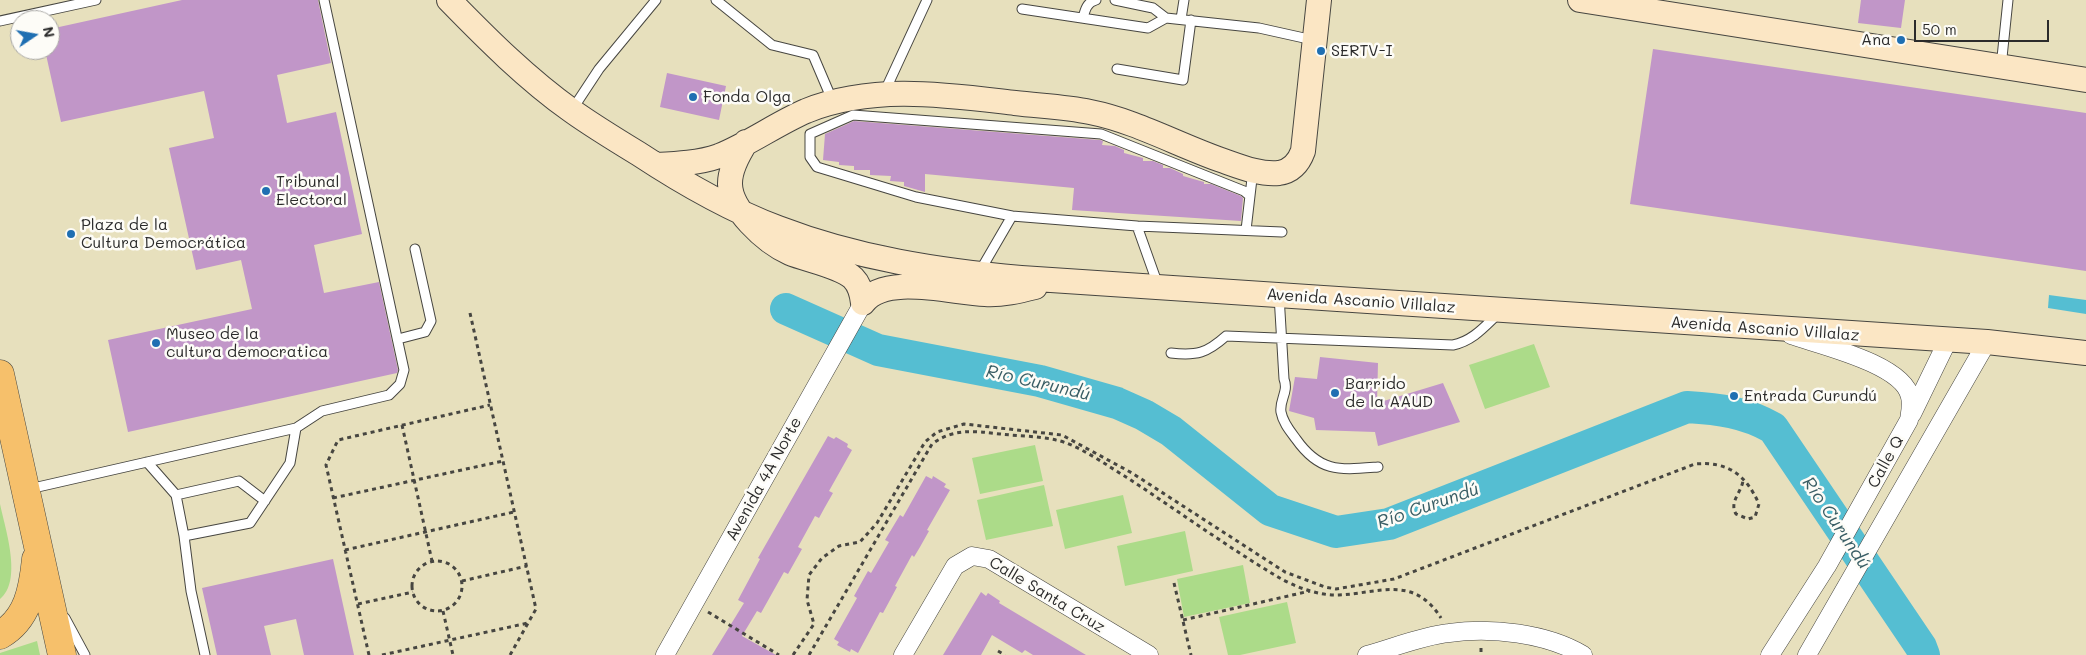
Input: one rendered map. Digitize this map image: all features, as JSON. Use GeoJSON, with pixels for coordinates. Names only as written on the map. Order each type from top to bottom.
{"type":"FeatureCollection","features":[{"type":"Feature","properties":{"kind":"highway"},"geometry":{"type":"LineString","coordinates":[[0,374],[62,655]]}},
{"type":"Feature","properties":{"kind":"highway"},"geometry":{"type":"LineString","coordinates":[[0,635],[15,625],[25,609],[32,586],[38,542]]}},
{"type":"Feature","properties":{"kind":"main road","name":"Avenida Ascanio Villalaz"},"geometry":{"type":"LineString","coordinates":[[449,0],[494,46],[572,110],[656,165],[741,214],[780,229],[861,253],[917,266],[978,274],[1064,281],[1776,330],[1987,342],[2086,353]]}},
{"type":"Feature","properties":{"kind":"main road"},"geometry":{"type":"LineString","coordinates":[[1580,0],[2086,80]]}},
{"type":"Feature","properties":{"kind":"main road"},"geometry":{"type":"LineString","coordinates":[[656,165],[706,159],[746,142],[807,111],[854,97],[883,94],[974,98],[1090,112],[1253,170],[1269,173],[1284,172],[1296,164],[1301,156],[1316,40],[1317,3]]}},
{"type":"Feature","properties":{"kind":"main road"},"geometry":{"type":"LineString","coordinates":[[746,142],[733,165],[729,183],[733,202],[741,214],[774,245],[849,275],[859,287],[861,307]]}},
{"type":"Feature","properties":{"kind":"main road"},"geometry":{"type":"LineString","coordinates":[[861,307],[874,292],[891,287],[996,294],[1064,281]]}},
{"type":"Feature","properties":{"kind":"street","name":"Avenida 4A Norte"},"geometry":{"type":"LineString","coordinates":[[665,655],[861,307]]}},
{"type":"Feature","properties":{"kind":"street","name":"Calle Q"},"geometry":{"type":"LineString","coordinates":[[1770,655],[1828,566],[1909,420],[1910,396],[1902,381],[1876,364],[1776,330]]}},
{"type":"Feature","properties":{"kind":"street"},"geometry":{"type":"LineString","coordinates":[[1909,420],[1948,340]]}},
{"type":"Feature","properties":{"kind":"street","name":"Calle Q"},"geometry":{"type":"LineString","coordinates":[[1807,655],[1987,342]]}},
{"type":"Feature","properties":{"kind":"street","name":"Calle Santa Cruz"},"geometry":{"type":"LineString","coordinates":[[903,655],[955,566],[972,556],[989,559],[1149,655]]}},
{"type":"Feature","properties":{"kind":"street"},"geometry":{"type":"LineString","coordinates":[[1367,655],[1447,633],[1481,630],[1529,636],[1558,643],[1583,655]]}},
{"type":"Feature","properties":{"kind":"lane"},"geometry":{"type":"LineString","coordinates":[[0,21],[96,0]]}},
{"type":"Feature","properties":{"kind":"lane"},"geometry":{"type":"LineString","coordinates":[[26,490],[296,428],[322,411],[389,395],[400,384],[404,370],[398,339],[324,0]]}},
{"type":"Feature","properties":{"kind":"lane"},"geometry":{"type":"LineString","coordinates":[[572,110],[598,69],[656,0]]}},
{"type":"Feature","properties":{"kind":"lane"},"geometry":{"type":"LineString","coordinates":[[716,0],[772,45],[813,55],[833,103]]}},
{"type":"Feature","properties":{"kind":"lane"},"geometry":{"type":"LineString","coordinates":[[883,94],[927,0]]}},
{"type":"Feature","properties":{"kind":"lane"},"geometry":{"type":"LineString","coordinates":[[1083,18],[1085,8],[1092,1],[1096,0]]}},
{"type":"Feature","properties":{"kind":"lane"},"geometry":{"type":"LineString","coordinates":[[1115,0],[1153,8],[1166,18],[1259,28],[1316,40]]}},
{"type":"Feature","properties":{"kind":"lane"},"geometry":{"type":"LineString","coordinates":[[1181,20],[1184,0]]}},
{"type":"Feature","properties":{"kind":"lane"},"geometry":{"type":"LineString","coordinates":[[2001,67],[2008,0]]}},
{"type":"Feature","properties":{"kind":"lane"},"geometry":{"type":"LineString","coordinates":[[1022,9],[1148,28],[1166,18]]}},
{"type":"Feature","properties":{"kind":"lane"},"geometry":{"type":"LineString","coordinates":[[1117,70],[1183,80],[1191,20]]}},
{"type":"Feature","properties":{"kind":"lane"},"geometry":{"type":"LineString","coordinates":[[1250,196],[1244,191],[1101,134],[853,115],[810,134],[810,157],[817,166],[916,196],[1012,216],[1137,226],[1282,232]]}},
{"type":"Feature","properties":{"kind":"lane"},"geometry":{"type":"LineString","coordinates":[[1246,230],[1253,170]]}},
{"type":"Feature","properties":{"kind":"lane"},"geometry":{"type":"LineString","coordinates":[[978,274],[1012,216]]}},
{"type":"Feature","properties":{"kind":"lane"},"geometry":{"type":"LineString","coordinates":[[1137,226],[1159,287]]}},
{"type":"Feature","properties":{"kind":"lane"},"geometry":{"type":"LineString","coordinates":[[398,339],[425,332],[431,321],[415,249]]}},
{"type":"Feature","properties":{"kind":"lane"},"geometry":{"type":"LineString","coordinates":[[1279,295],[1281,338],[1287,388],[1280,406],[1285,424],[1308,457],[1340,470],[1378,467]]}},
{"type":"Feature","properties":{"kind":"lane"},"geometry":{"type":"LineString","coordinates":[[1171,353],[1194,355],[1214,347],[1226,336],[1453,345],[1463,343],[1474,336],[1501,311]]}},
{"type":"Feature","properties":{"kind":"lane"},"geometry":{"type":"LineString","coordinates":[[184,536],[250,523],[290,463],[296,428]]}},
{"type":"Feature","properties":{"kind":"lane"},"geometry":{"type":"LineString","coordinates":[[147,462],[176,495],[184,536],[190,591],[205,655]]}},
{"type":"Feature","properties":{"kind":"lane"},"geometry":{"type":"LineString","coordinates":[[176,495],[240,481],[265,502]]}},
{"type":"Feature","properties":{"kind":"lane"},"geometry":{"type":"LineString","coordinates":[[48,592],[85,655]]}},
{"type":"Feature","properties":{"kind":"path"},"geometry":{"type":"LineString","coordinates":[[470,313],[536,609],[510,655]]}},
{"type":"Feature","properties":{"kind":"path"},"geometry":{"type":"LineString","coordinates":[[370,655],[326,465],[338,440],[490,405]]}},
{"type":"Feature","properties":{"kind":"path"},"geometry":{"type":"LineString","coordinates":[[793,655],[814,624],[807,600],[810,574],[822,558],[839,546],[860,542],[877,523],[925,442],[937,432],[964,424],[1062,435],[1132,473],[1285,572],[1325,587],[1336,589],[1394,579],[1696,464],[1712,463],[1727,467],[1740,475],[1743,481],[1742,489],[1734,499],[1733,510],[1736,514],[1748,519],[1755,517],[1759,504],[1748,483],[1743,481]]}},
{"type":"Feature","properties":{"kind":"path"},"geometry":{"type":"LineString","coordinates":[[402,425],[432,561]]}},
{"type":"Feature","properties":{"kind":"path"},"geometry":{"type":"LineString","coordinates":[[809,655],[932,444],[954,432],[971,430],[1058,440],[1099,460],[1198,524],[1240,554],[1283,580],[1311,591],[1338,595],[1399,588],[1418,595],[1432,604],[1441,617],[1447,633]]}},
{"type":"Feature","properties":{"kind":"path"},"geometry":{"type":"LineString","coordinates":[[333,498],[503,461]]}},
{"type":"Feature","properties":{"kind":"path"},"geometry":{"type":"LineString","coordinates":[[345,550],[514,512]]}},
{"type":"Feature","properties":{"kind":"path"},"geometry":{"type":"LineString","coordinates":[[440,560],[455,567],[462,581],[460,596],[456,603],[443,611],[428,609],[416,599],[413,592],[414,576],[425,564],[432,561],[440,560]]}},
{"type":"Feature","properties":{"kind":"path"},"geometry":{"type":"LineString","coordinates":[[462,581],[526,566]]}},
{"type":"Feature","properties":{"kind":"path"},"geometry":{"type":"LineString","coordinates":[[1174,582],[1191,655]]}},
{"type":"Feature","properties":{"kind":"path"},"geometry":{"type":"LineString","coordinates":[[1183,620],[1311,591]]}},
{"type":"Feature","properties":{"kind":"path"},"geometry":{"type":"LineString","coordinates":[[358,604],[413,592]]}},
{"type":"Feature","properties":{"kind":"path"},"geometry":{"type":"LineString","coordinates":[[694,603],[779,655]]}},
{"type":"Feature","properties":{"kind":"path"},"geometry":{"type":"LineString","coordinates":[[443,611],[453,655]]}},
{"type":"Feature","properties":{"kind":"path"},"geometry":{"type":"LineString","coordinates":[[382,655],[528,623]]}},
{"type":"Feature","properties":{"kind":"path"},"geometry":{"type":"LineString","coordinates":[[998,651],[1005,655]]}},
{"type":"Feature","properties":{"kind":"green space"},"geometry":{"type":"Polygon","coordinates":[[[1534,344],[1550,387],[1485,409],[1469,365],[1534,344]]]}},
{"type":"Feature","properties":{"kind":"green space"},"geometry":{"type":"Polygon","coordinates":[[[1035,445],[1043,481],[980,494],[972,458],[1035,445]]]}},
{"type":"Feature","properties":{"kind":"green space"},"geometry":{"type":"Polygon","coordinates":[[[1044,485],[1053,526],[986,540],[977,500],[1044,485]]]}},
{"type":"Feature","properties":{"kind":"green space"},"geometry":{"type":"Polygon","coordinates":[[[1123,495],[1132,533],[1065,549],[1056,510],[1123,495]]]}},
{"type":"Feature","properties":{"kind":"green space"},"geometry":{"type":"Polygon","coordinates":[[[0,504],[8,540],[11,567],[7,591],[0,599],[0,504]]]}},
{"type":"Feature","properties":{"kind":"green space"},"geometry":{"type":"Polygon","coordinates":[[[1185,531],[1193,571],[1125,586],[1117,546],[1185,531]]]}},
{"type":"Feature","properties":{"kind":"green space"},"geometry":{"type":"Polygon","coordinates":[[[1243,565],[1250,603],[1184,617],[1177,579],[1243,565]]]}},
{"type":"Feature","properties":{"kind":"green space"},"geometry":{"type":"Polygon","coordinates":[[[1287,602],[1296,643],[1240,655],[1228,655],[1219,617],[1287,602]]]}},
{"type":"Feature","properties":{"kind":"green space"},"geometry":{"type":"Polygon","coordinates":[[[37,641],[40,655],[0,655],[0,653],[37,641]]]}},
{"type":"Feature","properties":{"kind":"water"},"geometry":{"type":"Polygon","coordinates":[[[2049,295],[2086,300],[2086,314],[2048,308],[2049,295]]]}},
{"type":"Feature","properties":{"kind":"building","name":"Tribunal Electoral"},"geometry":{"type":"Polygon","coordinates":[[[182,0],[318,0],[331,63],[277,75],[287,123],[336,112],[362,234],[314,245],[324,293],[379,282],[398,370],[397,373],[128,432],[108,340],[252,309],[241,260],[196,270],[169,148],[214,138],[204,91],[61,122],[47,60],[60,60],[60,27],[182,0]]]}},
{"type":"Feature","properties":{"kind":"building"},"geometry":{"type":"Polygon","coordinates":[[[1861,0],[1905,0],[1901,28],[1858,23],[1861,0]]]}},
{"type":"Feature","properties":{"kind":"building"},"geometry":{"type":"Polygon","coordinates":[[[1653,49],[2086,113],[2086,271],[1630,204],[1653,49]]]}},
{"type":"Feature","properties":{"kind":"building","name":"Fonda Olga"},"geometry":{"type":"Polygon","coordinates":[[[667,73],[726,86],[719,120],[660,107],[667,73]]]}},
{"type":"Feature","properties":{"kind":"building"},"geometry":{"type":"Polygon","coordinates":[[[854,121],[1100,140],[1103,141],[1102,145],[1115,146],[1124,150],[1124,153],[1143,158],[1143,161],[1153,161],[1163,165],[1163,168],[1170,168],[1183,174],[1183,176],[1204,182],[1204,184],[1211,184],[1241,196],[1243,198],[1241,221],[1072,210],[1074,188],[925,174],[925,192],[904,186],[904,182],[890,181],[891,176],[870,175],[870,170],[854,170],[854,166],[839,165],[839,162],[823,160],[825,134],[854,121]]]}},
{"type":"Feature","properties":{"kind":"building","name":"Barrido de la AAUD"},"geometry":{"type":"Polygon","coordinates":[[[1320,357],[1378,363],[1377,403],[1443,383],[1460,422],[1378,446],[1375,432],[1316,430],[1314,418],[1289,411],[1295,377],[1317,379],[1320,357]]]}},
{"type":"Feature","properties":{"kind":"building"},"geometry":{"type":"Polygon","coordinates":[[[828,436],[834,439],[836,437],[848,444],[847,447],[852,450],[829,491],[833,493],[819,518],[815,516],[798,547],[802,549],[788,574],[784,572],[761,613],[757,611],[742,636],[776,655],[712,655],[744,603],[738,600],[760,559],[758,558],[828,436]]]}},
{"type":"Feature","properties":{"kind":"building"},"geometry":{"type":"Polygon","coordinates":[[[926,476],[932,479],[933,476],[946,484],[944,487],[950,490],[927,530],[929,531],[920,547],[914,557],[912,555],[895,586],[897,587],[883,613],[880,612],[858,653],[851,649],[850,652],[837,645],[839,642],[834,639],[857,598],[854,596],[868,571],[871,573],[889,542],[885,540],[900,515],[903,517],[926,476]]]}},
{"type":"Feature","properties":{"kind":"building"},"geometry":{"type":"Polygon","coordinates":[[[333,559],[354,655],[304,655],[296,619],[264,626],[271,655],[217,655],[202,588],[333,559]]]}},
{"type":"Feature","properties":{"kind":"building"},"geometry":{"type":"Polygon","coordinates":[[[981,592],[986,596],[988,593],[1000,601],[999,603],[1086,655],[1033,655],[1025,650],[1022,653],[992,635],[981,655],[943,655],[981,592]]]}},
{"type":"Feature","properties":{"kind":"waterway","name":"Río Curundú"},"geometry":{"type":"LineString","coordinates":[[786,309],[878,350],[1040,381],[1117,403],[1144,415],[1171,431],[1270,510],[1336,532],[1389,524],[1687,407],[1721,410],[1752,418],[1773,428],[1921,647],[1924,655]]}},
{"type":"Feature","properties":{"kind":"place","name":"Ana"},"geometry":{"type":"Point","coordinates":[1901,40]}},
{"type":"Feature","properties":{"kind":"place","name":"SERTV-I"},"geometry":{"type":"Point","coordinates":[1321,51]}},
{"type":"Feature","properties":{"kind":"place","name":"Fonda Olga"},"geometry":{"type":"Point","coordinates":[693,97]}},
{"type":"Feature","properties":{"kind":"place","name":"Tribunal Electoral"},"geometry":{"type":"Point","coordinates":[266,191]}},
{"type":"Feature","properties":{"kind":"place","name":"Plaza de la Cultura Democrática"},"geometry":{"type":"Point","coordinates":[71,234]}},
{"type":"Feature","properties":{"kind":"place","name":"Museo de la cultura democratica"},"geometry":{"type":"Point","coordinates":[156,343]}},
{"type":"Feature","properties":{"kind":"place","name":"Barrido de la AAUD"},"geometry":{"type":"Point","coordinates":[1335,393]}},
{"type":"Feature","properties":{"kind":"place","name":"Entrada Curundú"},"geometry":{"type":"Point","coordinates":[1734,396]}}]}
